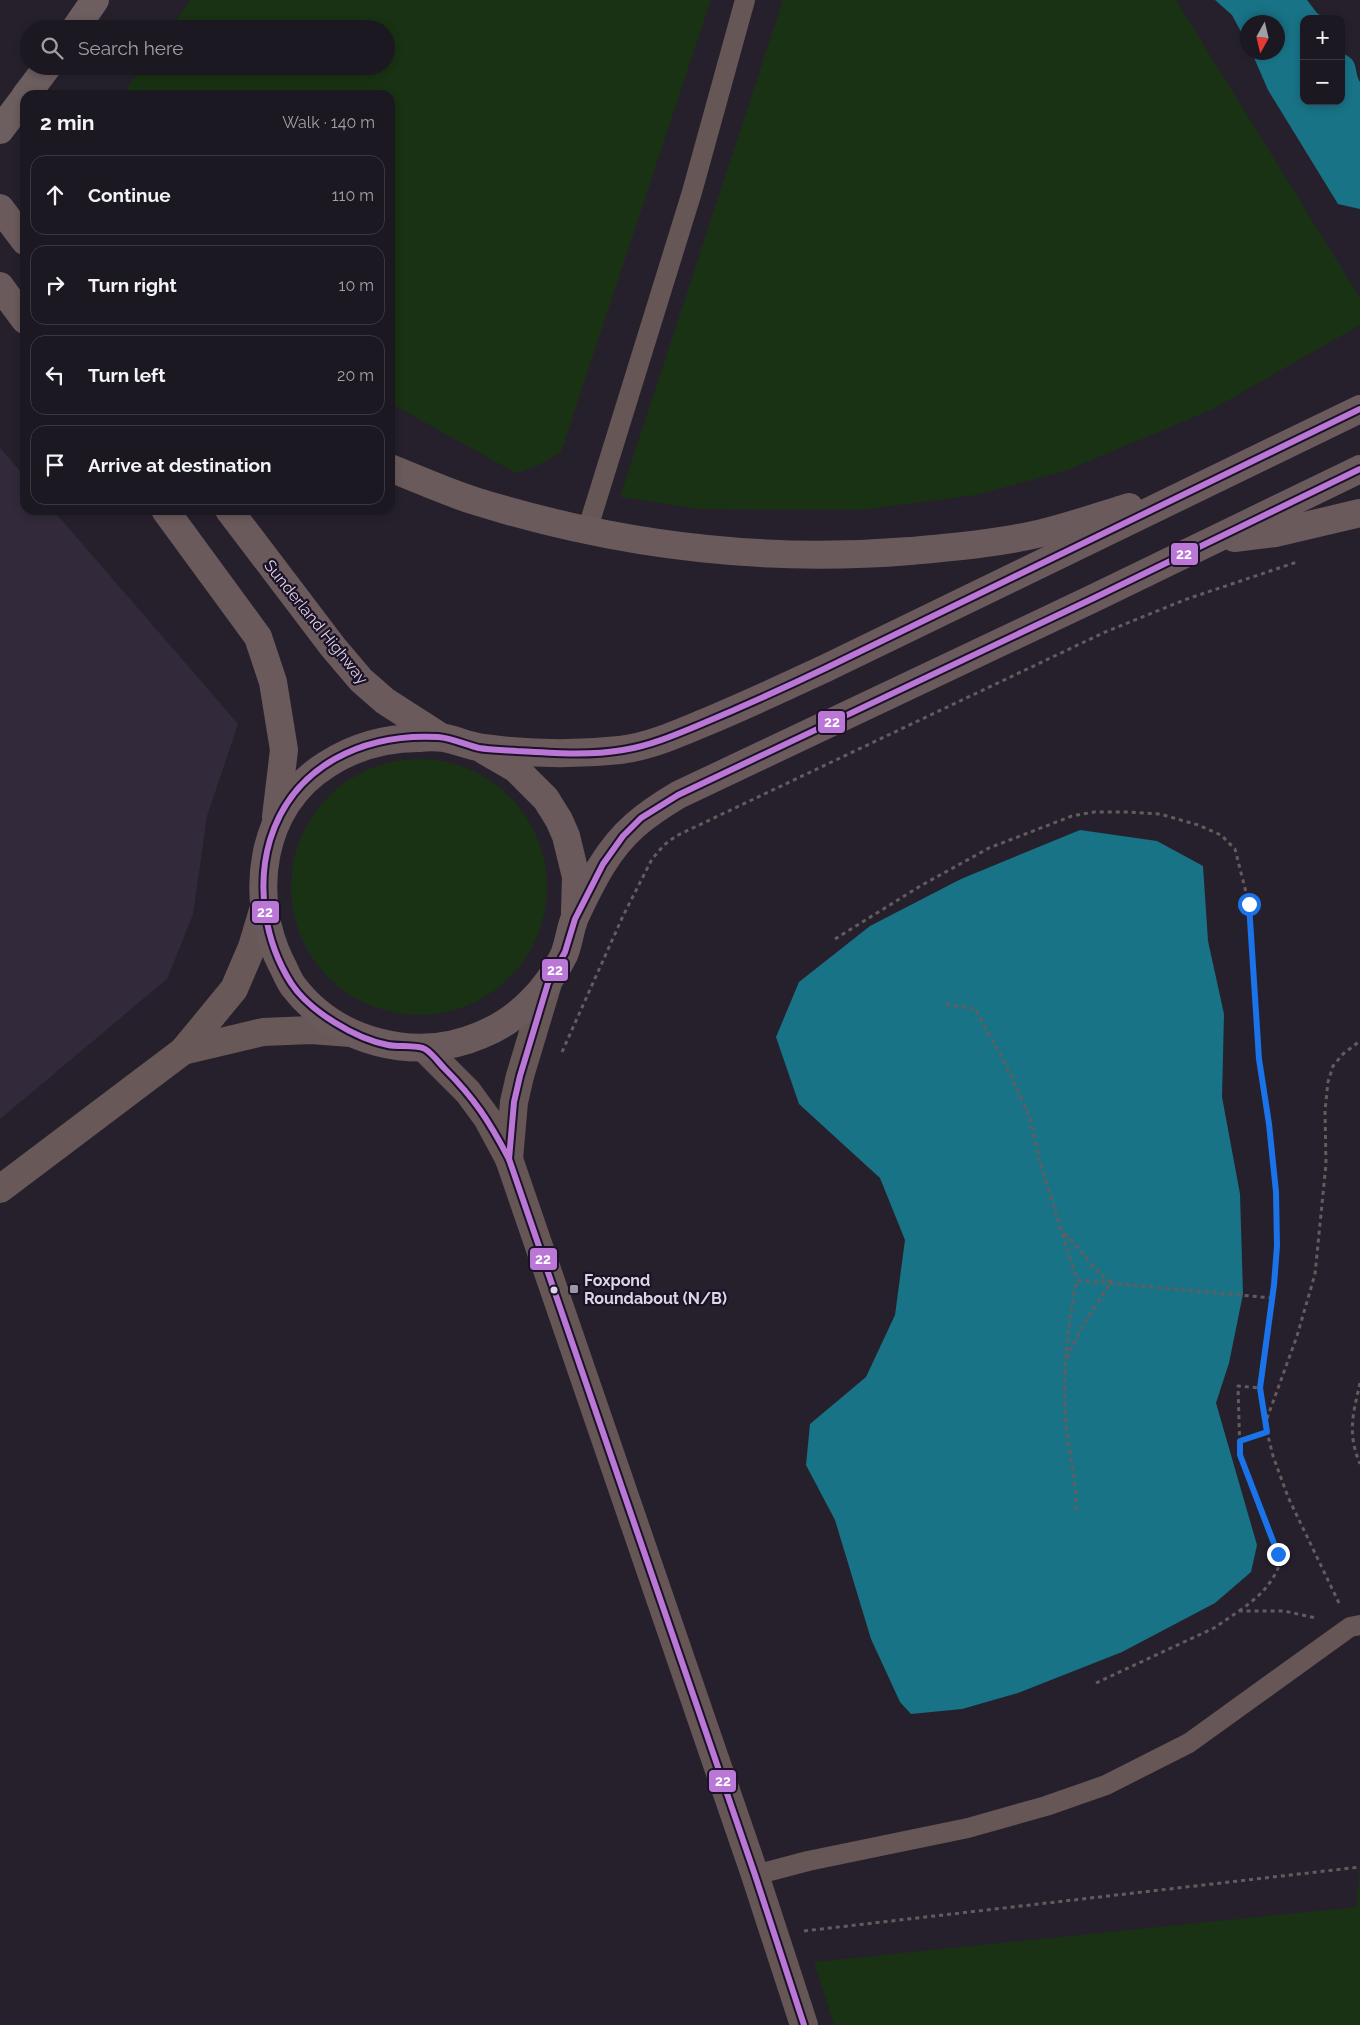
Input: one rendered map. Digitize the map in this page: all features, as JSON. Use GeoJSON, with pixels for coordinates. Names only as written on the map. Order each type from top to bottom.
{"type":"FeatureCollection","features":[{"type":"Feature","properties":{"kind":"highway"},"geometry":{"type":"LineString","coordinates":[[81,20],[95,0]]}},
{"type":"Feature","properties":{"kind":"highway"},"geometry":{"type":"LineString","coordinates":[[30,90],[41,75]]}},
{"type":"Feature","properties":{"kind":"highway"},"geometry":{"type":"LineString","coordinates":[[0,130],[20,104]]}},
{"type":"Feature","properties":{"kind":"highway"},"geometry":{"type":"LineString","coordinates":[[0,208],[20,234]]}},
{"type":"Feature","properties":{"kind":"highway"},"geometry":{"type":"LineString","coordinates":[[0,286],[20,313]]}},
{"type":"Feature","properties":{"kind":"highway"},"geometry":{"type":"LineString","coordinates":[[276,821],[300,786],[324,766],[358,747],[396,738],[441,737],[480,748],[561,754],[624,750],[672,736],[738,709],[826,668],[1360,409]]}},
{"type":"Feature","properties":{"kind":"highway"},"geometry":{"type":"LineString","coordinates":[[574,919],[603,864],[623,836],[641,818],[678,795],[1094,598],[1360,469]]}},
{"type":"Feature","properties":{"kind":"highway"},"geometry":{"type":"LineString","coordinates":[[395,470],[474,501],[587,531],[696,548],[769,554],[860,555],[951,548],[1041,533],[1214,481]]}},
{"type":"Feature","properties":{"kind":"highway"},"geometry":{"type":"LineString","coordinates":[[1211,541],[1275,533],[1360,513]]}},
{"type":"Feature","properties":{"kind":"highway"},"geometry":{"type":"LineString","coordinates":[[169,515],[258,636],[273,682],[284,750],[276,821],[267,850],[263,880],[264,907],[273,946],[292,985],[318,1011],[352,1033],[388,1045],[425,1049],[461,1043],[486,1034],[524,1010],[548,983],[565,952],[574,919],[576,877],[566,836],[546,799],[516,768],[480,748]]}},
{"type":"Feature","properties":{"kind":"highway","name":"Sunderland Highway"},"geometry":{"type":"LineString","coordinates":[[232,515],[332,647],[361,680],[385,701],[441,737]]}},
{"type":"Feature","properties":{"kind":"main road"},"geometry":{"type":"LineString","coordinates":[[0,1190],[183,1051],[234,988],[252,947],[264,907]]}},
{"type":"Feature","properties":{"kind":"main road"},"geometry":{"type":"LineString","coordinates":[[183,1051],[263,1032],[311,1030],[352,1033]]}},
{"type":"Feature","properties":{"kind":"street"},"geometry":{"type":"LineString","coordinates":[[509,1159],[514,1102],[548,983]]}},
{"type":"Feature","properties":{"kind":"street"},"geometry":{"type":"LineString","coordinates":[[425,1049],[468,1092],[487,1118],[509,1159],[755,1875],[804,2025]]}},
{"type":"Feature","properties":{"kind":"lane"},"geometry":{"type":"LineString","coordinates":[[587,531],[692,192],[745,0]]}},
{"type":"Feature","properties":{"kind":"lane"},"geometry":{"type":"LineString","coordinates":[[755,1875],[808,1861],[968,1828],[1046,1806],[1106,1785],[1189,1743],[1355,1626]]}},
{"type":"Feature","properties":{"kind":"path"},"geometry":{"type":"LineString","coordinates":[[560,1056],[623,916],[652,859],[664,845],[676,836],[1103,633],[1184,600],[1298,562]]}},
{"type":"Feature","properties":{"kind":"path"},"geometry":{"type":"LineString","coordinates":[[835,939],[989,848],[1072,816],[1094,812],[1160,814],[1198,825],[1221,835],[1235,849],[1249,904],[1259,1059],[1269,1124],[1276,1192],[1277,1246],[1260,1388],[1265,1424],[1273,1456],[1288,1497],[1355,1626]]}},
{"type":"Feature","properties":{"kind":"path"},"geometry":{"type":"LineString","coordinates":[[946,1004],[975,1009],[1004,1062],[1029,1115],[1041,1166],[1077,1280],[1070,1314],[1066,1360],[1065,1411],[1076,1510]]}},
{"type":"Feature","properties":{"kind":"path"},"geometry":{"type":"LineString","coordinates":[[1265,1424],[1297,1336],[1315,1274],[1326,1164],[1325,1111],[1328,1082],[1333,1066],[1343,1054],[1360,1040]]}},
{"type":"Feature","properties":{"kind":"path"},"geometry":{"type":"LineString","coordinates":[[1062,1230],[1100,1274],[1111,1282]]}},
{"type":"Feature","properties":{"kind":"path"},"geometry":{"type":"LineString","coordinates":[[1077,1280],[1272,1298]]}},
{"type":"Feature","properties":{"kind":"path"},"geometry":{"type":"LineString","coordinates":[[1066,1360],[1082,1327],[1111,1282]]}},
{"type":"Feature","properties":{"kind":"path"},"geometry":{"type":"LineString","coordinates":[[1360,1383],[1351,1429],[1354,1450],[1360,1464]]}},
{"type":"Feature","properties":{"kind":"path"},"geometry":{"type":"LineString","coordinates":[[1096,1683],[1214,1628],[1255,1599],[1275,1577],[1281,1561],[1240,1455],[1238,1386],[1260,1388]]}},
{"type":"Feature","properties":{"kind":"path"},"geometry":{"type":"LineString","coordinates":[[1240,1441],[1267,1432]]}},
{"type":"Feature","properties":{"kind":"path"},"geometry":{"type":"LineString","coordinates":[[1239,1611],[1284,1611],[1355,1626]]}},
{"type":"Feature","properties":{"kind":"path"},"geometry":{"type":"LineString","coordinates":[[774,1935],[1360,1867]]}},
{"type":"Feature","properties":{"kind":"shaded area"},"geometry":{"type":"Polygon","coordinates":[[[0,448],[20,471],[20,515],[57,515],[238,724],[207,816],[193,914],[167,979],[0,1119],[0,448]]]}},
{"type":"Feature","properties":{"kind":"green space"},"geometry":{"type":"Polygon","coordinates":[[[190,0],[711,0],[561,452],[537,466],[516,473],[395,406],[395,90],[126,90],[136,75],[395,75],[395,20],[176,20],[190,0]]]}},
{"type":"Feature","properties":{"kind":"green space"},"geometry":{"type":"Polygon","coordinates":[[[783,0],[1176,0],[1360,298],[1360,325],[1211,410],[1065,471],[976,495],[860,510],[700,509],[620,497],[783,0]]]}},
{"type":"Feature","properties":{"kind":"green space"},"geometry":{"type":"Polygon","coordinates":[[[406,759],[432,759],[468,768],[490,780],[510,796],[526,816],[538,838],[545,862],[547,887],[545,912],[538,936],[526,958],[510,978],[490,994],[468,1006],[432,1015],[406,1015],[370,1006],[348,994],[328,978],[312,958],[300,936],[291,900],[291,874],[300,838],[312,816],[328,796],[348,780],[370,768],[406,759]]]}},
{"type":"Feature","properties":{"kind":"green space"},"geometry":{"type":"Polygon","coordinates":[[[1360,1865],[1360,2025],[834,2025],[814,1962],[1357,1907],[1360,1865]]]}},
{"type":"Feature","properties":{"kind":"water"},"geometry":{"type":"Polygon","coordinates":[[[1215,0],[1307,0],[1320,15],[1300,15],[1300,105],[1345,105],[1345,54],[1354,62],[1360,82],[1360,209],[1338,204],[1268,90],[1255,60],[1285,60],[1285,15],[1240,15],[1240,30],[1232,15],[1215,0]]]}},
{"type":"Feature","properties":{"kind":"water"},"geometry":{"type":"Polygon","coordinates":[[[1080,830],[1157,841],[1203,866],[1208,941],[1224,1014],[1222,1097],[1240,1194],[1243,1294],[1229,1363],[1216,1403],[1257,1545],[1251,1572],[1215,1603],[1122,1652],[1018,1693],[962,1709],[911,1714],[900,1702],[871,1639],[835,1520],[806,1465],[810,1424],[866,1377],[895,1315],[905,1240],[880,1178],[799,1104],[776,1037],[799,982],[870,926],[961,879],[1080,830]]]}},
{"type":"Feature","properties":{"kind":"transit line","name":"22"},"geometry":{"type":"LineString","coordinates":[[804,2025],[755,1875],[509,1159],[495,1133],[473,1100],[433,1055],[418,1047],[392,1046],[375,1042],[348,1030],[309,1004],[291,983],[275,950],[266,914],[264,876],[270,840],[281,814],[296,792],[314,773],[335,759],[358,748],[410,737],[438,737],[484,749],[543,753],[583,753],[623,750],[662,740],[826,668],[1360,409]]}},
{"type":"Feature","properties":{"kind":"transit line","name":"22"},"geometry":{"type":"LineString","coordinates":[[509,1159],[514,1102],[548,983],[565,952],[575,919],[603,864],[623,836],[641,818],[678,795],[1094,598],[1360,469]]}},
{"type":"Feature","properties":{"kind":"place","name":"Foxpond Roundabout (N/B)"},"geometry":{"type":"Point","coordinates":[574,1289]}},
{"type":"Feature","properties":{"kind":"route"},"geometry":{"type":"LineString","coordinates":[[1249,904],[1259,1059],[1269,1124],[1276,1192],[1277,1246],[1274,1285],[1260,1388],[1267,1432],[1240,1441],[1240,1455],[1278,1554]]}}]}
